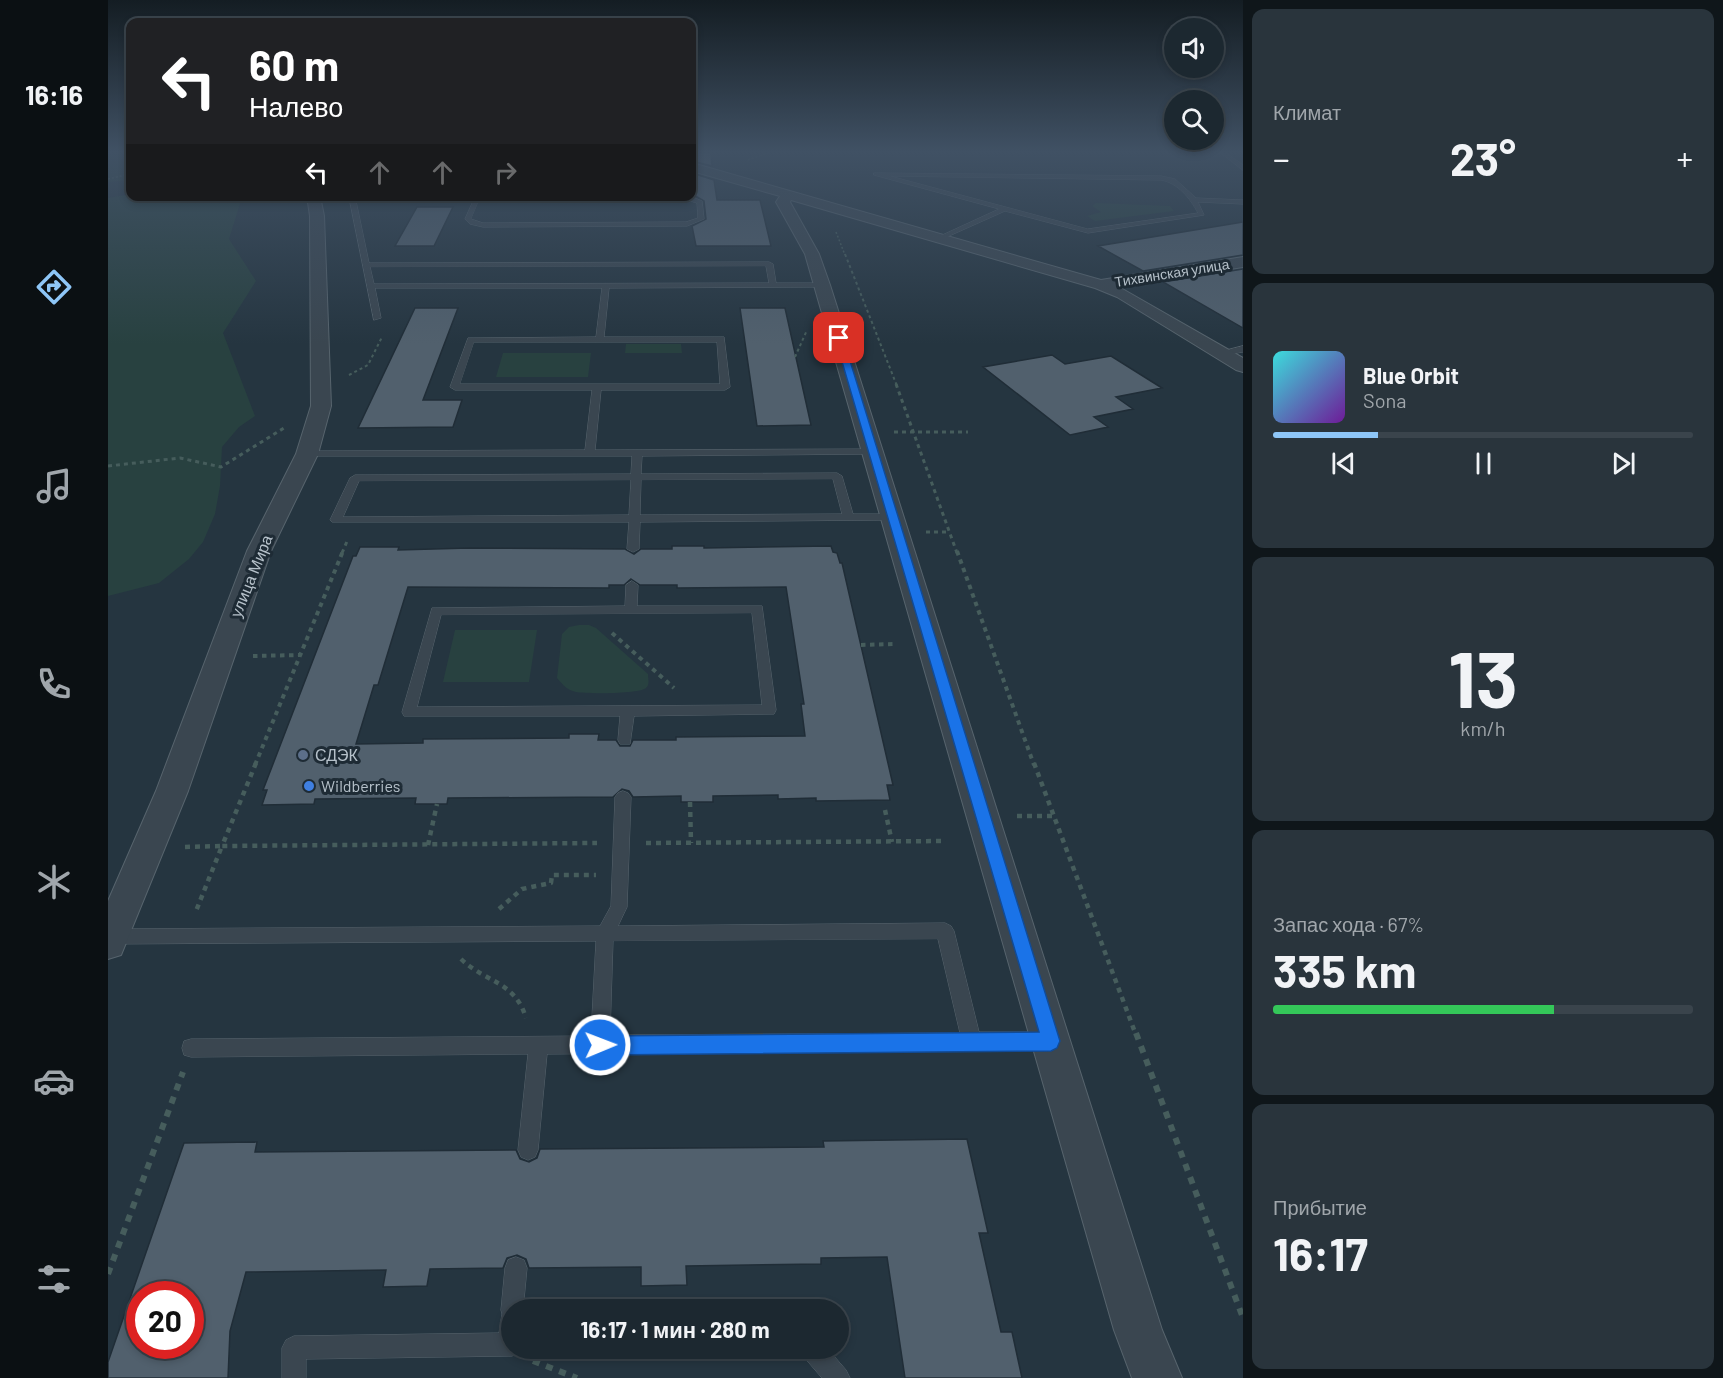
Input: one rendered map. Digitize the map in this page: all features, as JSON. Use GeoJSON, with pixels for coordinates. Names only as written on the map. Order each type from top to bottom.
{"type":"FeatureCollection","features":[{"type":"Feature","properties":{"kind":"street","name":"улица Мира"},"geometry":{"type":"LineString","coordinates":[[109,940],[172,791],[259,551],[307,454],[321,406],[317,216]]}},
{"type":"Feature","properties":{"kind":"street"},"geometry":{"type":"LineString","coordinates":[[791,216],[812,254],[880,442],[891,517],[1138,1330],[1157,1378]]}},
{"type":"Feature","properties":{"kind":"street"},"geometry":{"type":"LineString","coordinates":[[865,216],[1101,285],[1123,294],[1243,366]]}},
{"type":"Feature","properties":{"kind":"street","name":"Тихвинская улица"},"geometry":{"type":"LineString","coordinates":[[1101,285],[1243,261]]}},
{"type":"Feature","properties":{"kind":"lane"},"geometry":{"type":"LineString","coordinates":[[356,216],[377,318]]}},
{"type":"Feature","properties":{"kind":"lane"},"geometry":{"type":"LineString","coordinates":[[469,216],[468,219],[472,223],[483,225],[687,224],[701,219],[701,216]]}},
{"type":"Feature","properties":{"kind":"lane"},"geometry":{"type":"LineString","coordinates":[[940,238],[988,216]]}},
{"type":"Feature","properties":{"kind":"lane"},"geometry":{"type":"LineString","coordinates":[[1032,216],[1088,231],[1187,216]]}},
{"type":"Feature","properties":{"kind":"lane"},"geometry":{"type":"LineString","coordinates":[[628,285],[630,264]]}},
{"type":"Feature","properties":{"kind":"lane"},"geometry":{"type":"LineString","coordinates":[[366,265],[769,264],[773,285]]}},
{"type":"Feature","properties":{"kind":"lane"},"geometry":{"type":"LineString","coordinates":[[600,339],[606,285]]}},
{"type":"Feature","properties":{"kind":"lane"},"geometry":{"type":"LineString","coordinates":[[370,286],[822,285]]}},
{"type":"Feature","properties":{"kind":"lane"},"geometry":{"type":"LineString","coordinates":[[721,339],[725,387],[597,387],[455,387],[471,340],[721,339]]}},
{"type":"Feature","properties":{"kind":"lane"},"geometry":{"type":"LineString","coordinates":[[1220,353],[1243,349]]}},
{"type":"Feature","properties":{"kind":"lane"},"geometry":{"type":"LineString","coordinates":[[590,453],[597,387]]}},
{"type":"Feature","properties":{"kind":"lane"},"geometry":{"type":"LineString","coordinates":[[307,454],[637,453],[880,442]]}},
{"type":"Feature","properties":{"kind":"lane"},"geometry":{"type":"LineString","coordinates":[[633,549],[637,453]]}},
{"type":"Feature","properties":{"kind":"lane"},"geometry":{"type":"LineString","coordinates":[[848,517],[837,476],[355,478],[336,520],[891,517]]}},
{"type":"Feature","properties":{"kind":"lane"},"geometry":{"type":"LineString","coordinates":[[631,610],[632,585]]}},
{"type":"Feature","properties":{"kind":"lane"},"geometry":{"type":"LineString","coordinates":[[758,609],[769,710],[409,712],[436,611],[587,610],[758,609]]}},
{"type":"Feature","properties":{"kind":"lane"},"geometry":{"type":"LineString","coordinates":[[625,740],[627,711]]}},
{"type":"Feature","properties":{"kind":"lane"},"geometry":{"type":"LineString","coordinates":[[600,1045],[605,933],[619,907],[623,797]]}},
{"type":"Feature","properties":{"kind":"lane"},"geometry":{"type":"LineString","coordinates":[[109,940],[469,934],[945,931],[972,1042]]}},
{"type":"Feature","properties":{"kind":"lane"},"geometry":{"type":"LineString","coordinates":[[191,1048],[1051,1041]]}},
{"type":"Feature","properties":{"kind":"lane"},"geometry":{"type":"LineString","coordinates":[[528,1149],[532,1046]]}},
{"type":"Feature","properties":{"kind":"lane"},"geometry":{"type":"LineString","coordinates":[[513,1299],[516,1268]]}},
{"type":"Feature","properties":{"kind":"lane"},"geometry":{"type":"LineString","coordinates":[[294,1378],[294,1348],[501,1349]]}},
{"type":"Feature","properties":{"kind":"lane"},"geometry":{"type":"LineString","coordinates":[[821,1359],[838,1378]]}},
{"type":"Feature","properties":{"kind":"path"},"geometry":{"type":"LineString","coordinates":[[834,226],[915,432],[992,652],[1243,1318]]}},
{"type":"Feature","properties":{"kind":"path"},"geometry":{"type":"LineString","coordinates":[[795,357],[807,330]]}},
{"type":"Feature","properties":{"kind":"path"},"geometry":{"type":"LineString","coordinates":[[320,381],[344,377],[368,365],[383,336]]}},
{"type":"Feature","properties":{"kind":"path"},"geometry":{"type":"LineString","coordinates":[[108,466],[180,458],[221,466],[321,406]]}},
{"type":"Feature","properties":{"kind":"path"},"geometry":{"type":"LineString","coordinates":[[880,442],[915,432],[968,432]]}},
{"type":"Feature","properties":{"kind":"path"},"geometry":{"type":"LineString","coordinates":[[206,885],[356,520]]}},
{"type":"Feature","properties":{"kind":"path"},"geometry":{"type":"LineString","coordinates":[[587,610],[699,710]]}},
{"type":"Feature","properties":{"kind":"path"},"geometry":{"type":"LineString","coordinates":[[861,645],[896,644]]}},
{"type":"Feature","properties":{"kind":"path"},"geometry":{"type":"LineString","coordinates":[[221,656],[300,656]]}},
{"type":"Feature","properties":{"kind":"path"},"geometry":{"type":"LineString","coordinates":[[690,802],[691,843]]}},
{"type":"Feature","properties":{"kind":"path"},"geometry":{"type":"LineString","coordinates":[[428,845],[437,804]]}},
{"type":"Feature","properties":{"kind":"path"},"geometry":{"type":"LineString","coordinates":[[885,810],[892,842]]}},
{"type":"Feature","properties":{"kind":"path"},"geometry":{"type":"LineString","coordinates":[[1007,816],[1054,816]]}},
{"type":"Feature","properties":{"kind":"path"},"geometry":{"type":"LineString","coordinates":[[179,847],[946,841]]}},
{"type":"Feature","properties":{"kind":"path"},"geometry":{"type":"LineString","coordinates":[[532,1046],[527,1021],[519,999],[500,984],[472,971],[461,960],[469,934],[512,893],[529,884],[551,883],[552,875],[620,875]]}},
{"type":"Feature","properties":{"kind":"path"},"geometry":{"type":"LineString","coordinates":[[108,1274],[191,1048]]}},
{"type":"Feature","properties":{"kind":"path"},"geometry":{"type":"LineString","coordinates":[[530,1359],[577,1378]]}},
{"type":"Feature","properties":{"kind":"green space"},"geometry":{"type":"Polygon","coordinates":[[[108,216],[236,216],[229,239],[256,281],[223,333],[255,416],[239,427],[222,447],[220,486],[215,514],[203,542],[189,559],[159,583],[108,596],[108,216]]]}},
{"type":"Feature","properties":{"kind":"green space"},"geometry":{"type":"Polygon","coordinates":[[[1087,216],[1132,216],[1095,221],[1087,216]]]}},
{"type":"Feature","properties":{"kind":"green space"},"geometry":{"type":"Polygon","coordinates":[[[626,344],[681,344],[682,353],[625,353],[626,344]]]}},
{"type":"Feature","properties":{"kind":"green space"},"geometry":{"type":"Polygon","coordinates":[[[503,353],[591,353],[588,377],[496,377],[503,353]]]}},
{"type":"Feature","properties":{"kind":"green space"},"geometry":{"type":"Polygon","coordinates":[[[579,625],[596,628],[648,674],[646,688],[623,692],[582,693],[563,685],[557,678],[562,634],[569,627],[579,625]]]}},
{"type":"Feature","properties":{"kind":"green space"},"geometry":{"type":"Polygon","coordinates":[[[455,630],[537,630],[529,682],[443,682],[455,630]]]}},
{"type":"Feature","properties":{"kind":"building"},"geometry":{"type":"Polygon","coordinates":[[[412,216],[448,216],[434,246],[395,246],[412,216]]]}},
{"type":"Feature","properties":{"kind":"building"},"geometry":{"type":"Polygon","coordinates":[[[706,216],[764,216],[771,246],[696,246],[692,226],[706,219],[706,216]]]}},
{"type":"Feature","properties":{"kind":"building"},"geometry":{"type":"Polygon","coordinates":[[[1243,222],[1243,255],[1143,271],[1098,246],[1243,222]]]}},
{"type":"Feature","properties":{"kind":"building"},"geometry":{"type":"Polygon","coordinates":[[[1243,269],[1243,328],[1163,282],[1243,269]]]}},
{"type":"Feature","properties":{"kind":"building"},"geometry":{"type":"Polygon","coordinates":[[[415,308],[458,308],[423,400],[462,400],[453,427],[358,428],[415,308]]]}},
{"type":"Feature","properties":{"kind":"building"},"geometry":{"type":"Polygon","coordinates":[[[740,308],[785,308],[811,425],[757,426],[740,308]]]}},
{"type":"Feature","properties":{"kind":"building"},"geometry":{"type":"Polygon","coordinates":[[[1052,355],[1065,364],[1111,356],[1162,388],[1116,397],[1133,409],[1094,417],[1108,427],[1070,435],[983,367],[1052,355]]]}},
{"type":"Feature","properties":{"kind":"building"},"geometry":{"type":"Polygon","coordinates":[[[672,546],[704,546],[704,548],[831,546],[842,563],[893,785],[887,785],[890,800],[816,801],[816,798],[778,799],[778,795],[713,796],[713,802],[681,802],[681,796],[633,797],[629,791],[622,789],[613,797],[448,798],[447,804],[415,804],[416,798],[315,799],[314,804],[262,805],[267,790],[263,790],[353,556],[356,556],[360,547],[399,547],[398,550],[625,549],[634,554],[641,549],[672,549],[672,546]],[[631,579],[624,585],[609,585],[609,588],[408,587],[378,685],[374,685],[356,744],[423,743],[423,739],[569,738],[569,734],[599,734],[598,740],[616,740],[620,746],[630,746],[633,740],[676,740],[676,737],[805,736],[801,704],[804,704],[786,587],[677,588],[677,585],[640,585],[631,579]]]}},
{"type":"Feature","properties":{"kind":"building"},"geometry":{"type":"Polygon","coordinates":[[[967,1139],[988,1233],[979,1233],[1001,1332],[1012,1332],[1022,1378],[905,1378],[887,1257],[821,1258],[821,1264],[686,1266],[687,1285],[641,1286],[641,1267],[529,1268],[526,1259],[517,1255],[507,1258],[503,1268],[430,1269],[427,1286],[383,1287],[386,1270],[246,1272],[230,1331],[228,1378],[108,1378],[108,1362],[126,1310],[126,1359],[204,1359],[204,1281],[136,1281],[184,1143],[257,1142],[255,1152],[516,1150],[520,1159],[529,1162],[537,1158],[540,1149],[824,1147],[823,1141],[967,1139]]]}},
{"type":"Feature","properties":{"kind":"place","name":"СДЭК"},"geometry":{"type":"Point","coordinates":[303,755]}},
{"type":"Feature","properties":{"kind":"place","name":"Wildberries"},"geometry":{"type":"Point","coordinates":[309,786]}},
{"type":"Feature","properties":{"kind":"route"},"geometry":{"type":"LineString","coordinates":[[600,1045],[1051,1041],[839,338]]}}]}
